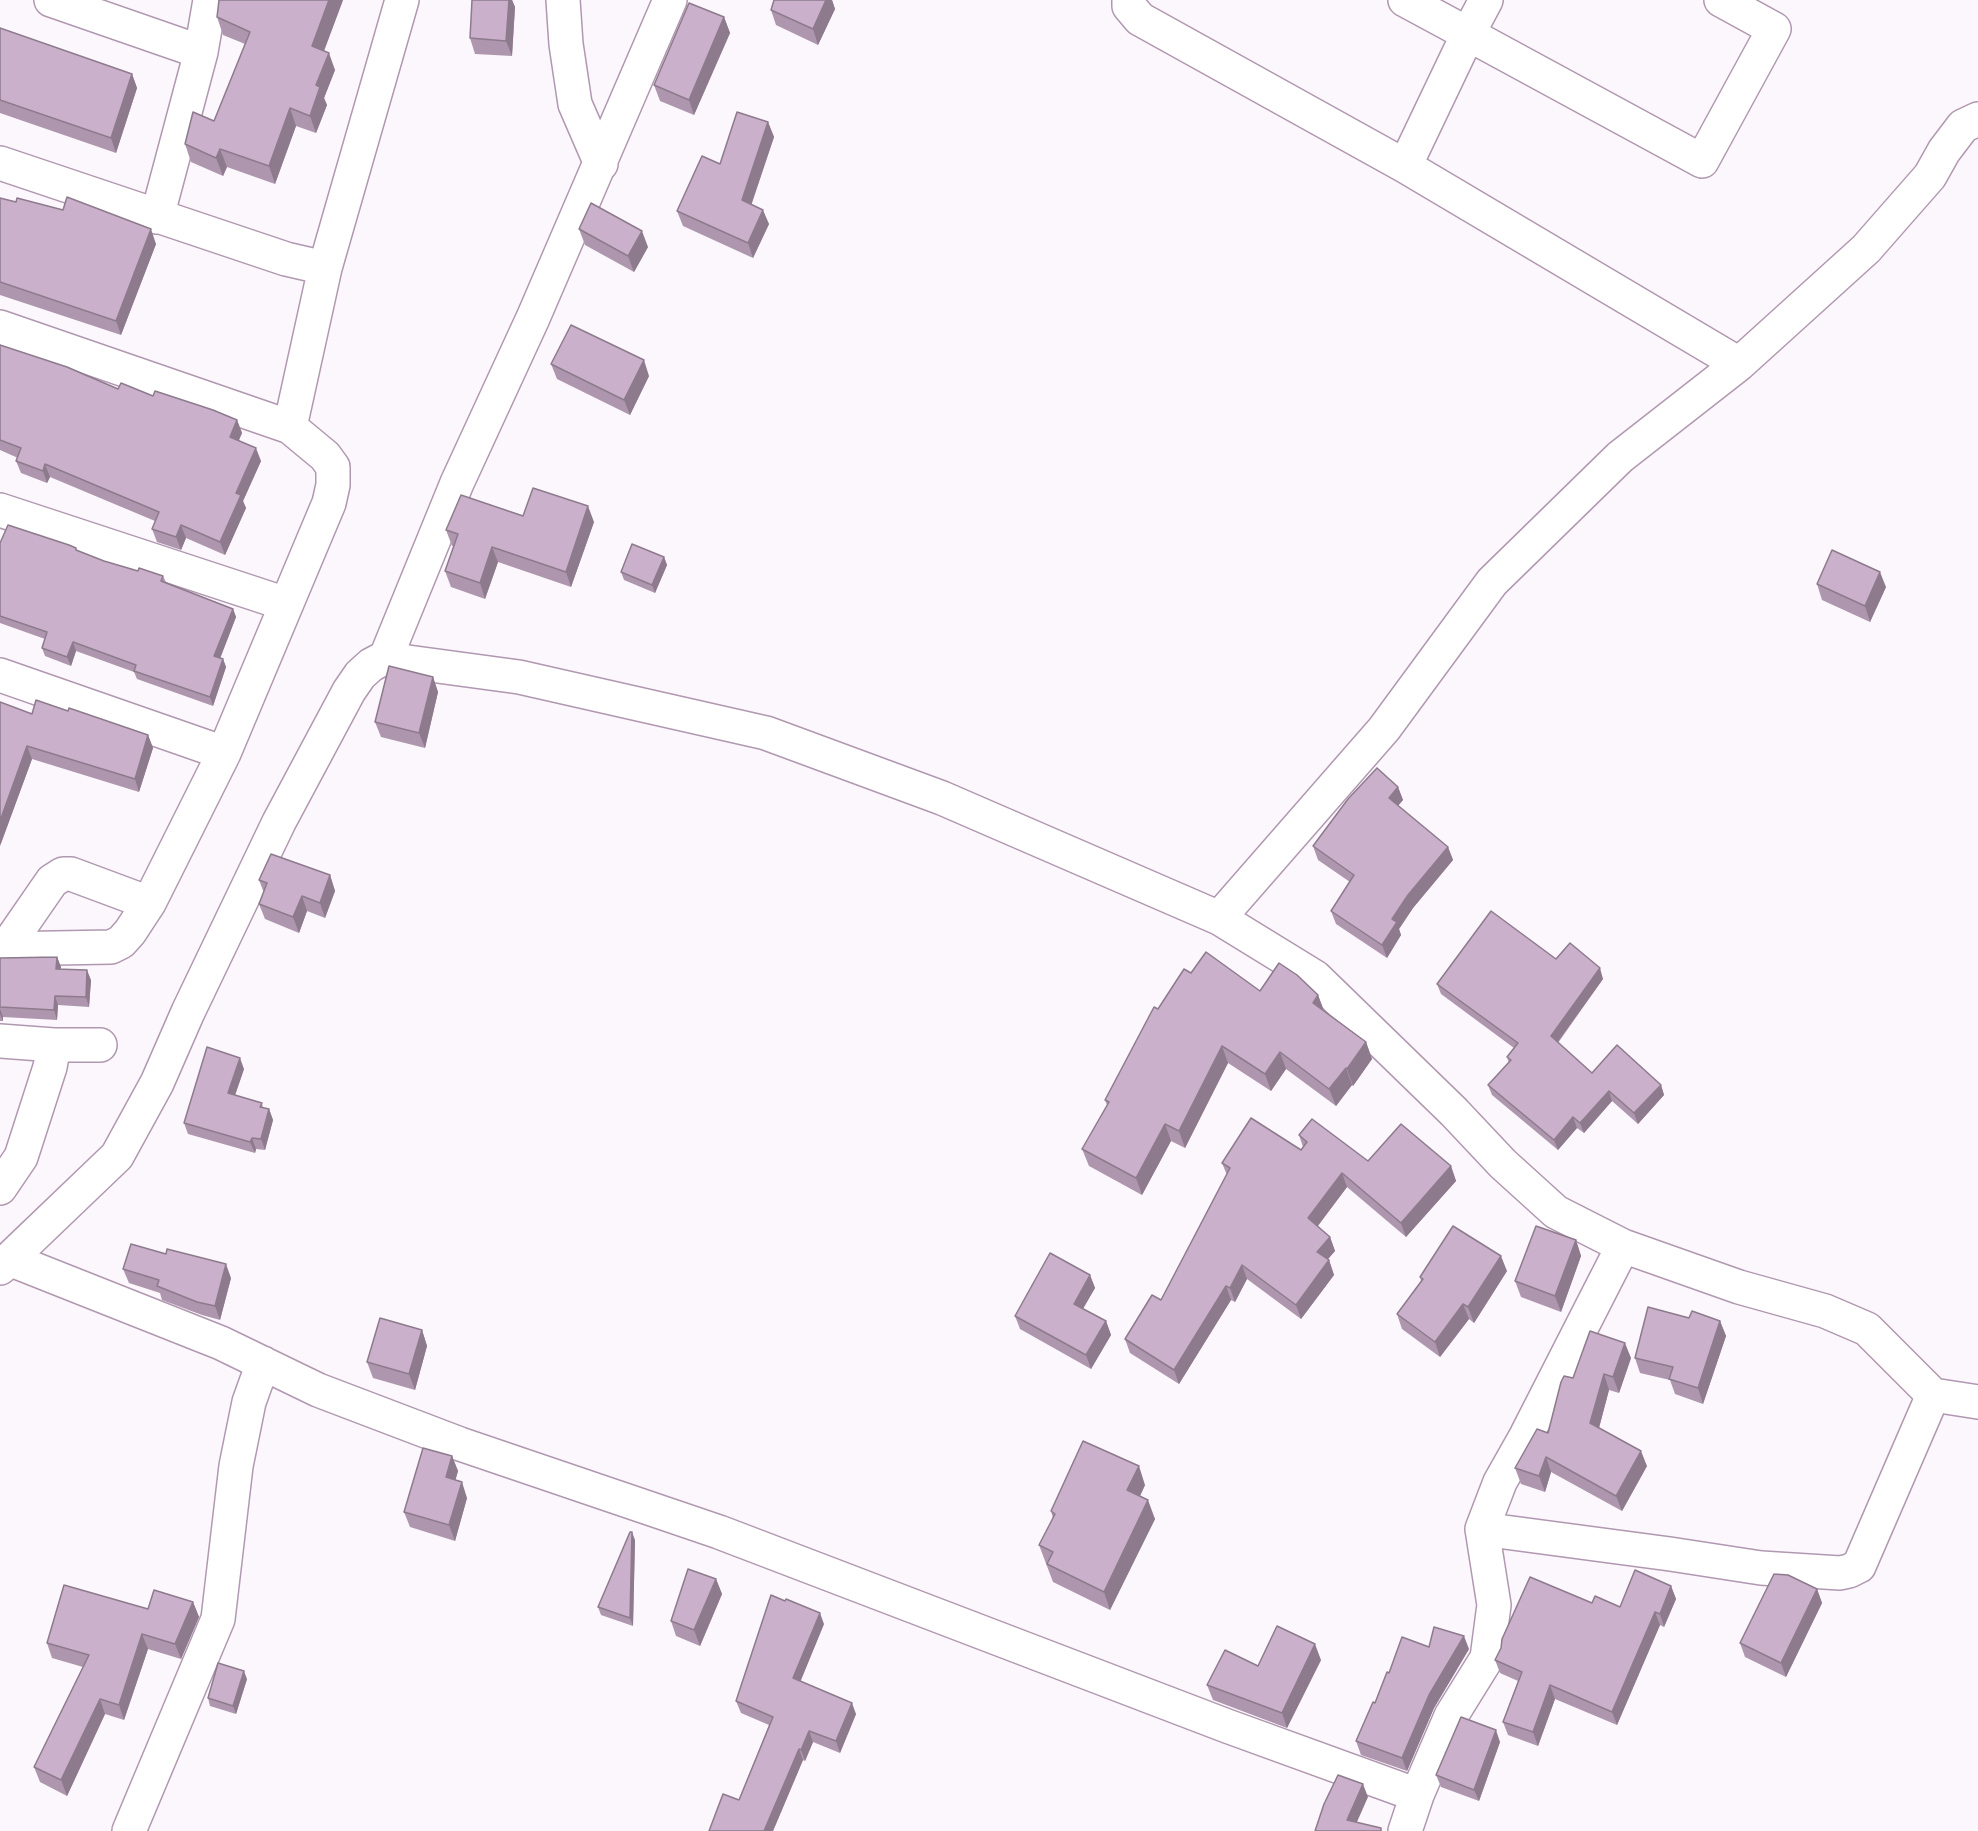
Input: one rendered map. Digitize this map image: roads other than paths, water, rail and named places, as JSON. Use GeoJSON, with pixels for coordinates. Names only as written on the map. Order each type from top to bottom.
{"type":"FeatureCollection","features":[{"type":"Feature","properties":{"kind":"street"},"geometry":{"type":"LineString","coordinates":[[51,0],[201,52]]}},
{"type":"Feature","properties":{"kind":"street"},"geometry":{"type":"LineString","coordinates":[[157,217],[201,52],[210,0]]}},
{"type":"Feature","properties":{"kind":"street"},"geometry":{"type":"LineString","coordinates":[[290,427],[325,268],[402,0]]}},
{"type":"Feature","properties":{"kind":"street"},"geometry":{"type":"LineString","coordinates":[[563,0],[566,44],[575,104],[601,164]]}},
{"type":"Feature","properties":{"kind":"street"},"geometry":{"type":"LineString","coordinates":[[386,657],[457,483],[601,164],[670,0]]}},
{"type":"Feature","properties":{"kind":"street"},"geometry":{"type":"LineString","coordinates":[[1129,0],[1129,6],[1140,19],[1405,166],[1739,364]]}},
{"type":"Feature","properties":{"kind":"street"},"geometry":{"type":"LineString","coordinates":[[1405,0],[1702,161],[1774,29],[1721,0]]}},
{"type":"Feature","properties":{"kind":"street"},"geometry":{"type":"LineString","coordinates":[[1405,166],[1486,0]]}},
{"type":"Feature","properties":{"kind":"street"},"geometry":{"type":"LineString","coordinates":[[1219,918],[1384,729],[1492,582],[1620,457],[1739,364],[1866,249],[1930,176],[1944,151],[1963,126],[1978,119]]}},
{"type":"Feature","properties":{"kind":"street"},"geometry":{"type":"LineString","coordinates":[[0,163],[286,259],[325,268]]}},
{"type":"Feature","properties":{"kind":"street"},"geometry":{"type":"LineString","coordinates":[[0,327],[290,427],[325,456],[333,467],[333,484],[329,504],[224,753],[149,903],[130,932],[121,942],[111,946],[3,949]]}},
{"type":"Feature","properties":{"kind":"street"},"geometry":{"type":"LineString","coordinates":[[0,510],[286,604]]}},
{"type":"Feature","properties":{"kind":"street"},"geometry":{"type":"LineString","coordinates":[[1417,1795],[1227,1726],[719,1532],[460,1444],[318,1390],[220,1343],[4,1263],[117,1155],[157,1083],[188,1012],[279,822],[338,711],[360,675],[371,664],[386,657],[519,677],[766,733],[942,798],[1219,918],[1316,977],[1454,1112],[1503,1164],[1556,1212],[1623,1246],[1739,1287],[1825,1311],[1867,1329],[1933,1395],[1978,1402]]}},
{"type":"Feature","properties":{"kind":"street"},"geometry":{"type":"LineString","coordinates":[[0,675],[224,753]]}},
{"type":"Feature","properties":{"kind":"street"},"geometry":{"type":"LineString","coordinates":[[3,949],[52,881],[63,874],[70,874],[149,903]]}},
{"type":"Feature","properties":{"kind":"street"},"geometry":{"type":"LineString","coordinates":[[0,1041],[54,1045],[100,1045]]}},
{"type":"Feature","properties":{"kind":"street"},"geometry":{"type":"LineString","coordinates":[[0,1188],[21,1157],[50,1067],[54,1045]]}},
{"type":"Feature","properties":{"kind":"street"},"geometry":{"type":"LineString","coordinates":[[1405,1831],[1417,1795],[1451,1716],[1487,1658],[1494,1605],[1482,1529],[1500,1482],[1623,1246]]}},
{"type":"Feature","properties":{"kind":"street"},"geometry":{"type":"LineString","coordinates":[[129,1831],[218,1619],[236,1466],[249,1402],[263,1363]]}},
{"type":"Feature","properties":{"kind":"street"},"geometry":{"type":"LineString","coordinates":[[1482,1529],[1761,1568],[1840,1573],[1849,1571],[1859,1566],[1933,1395]]}}]}
